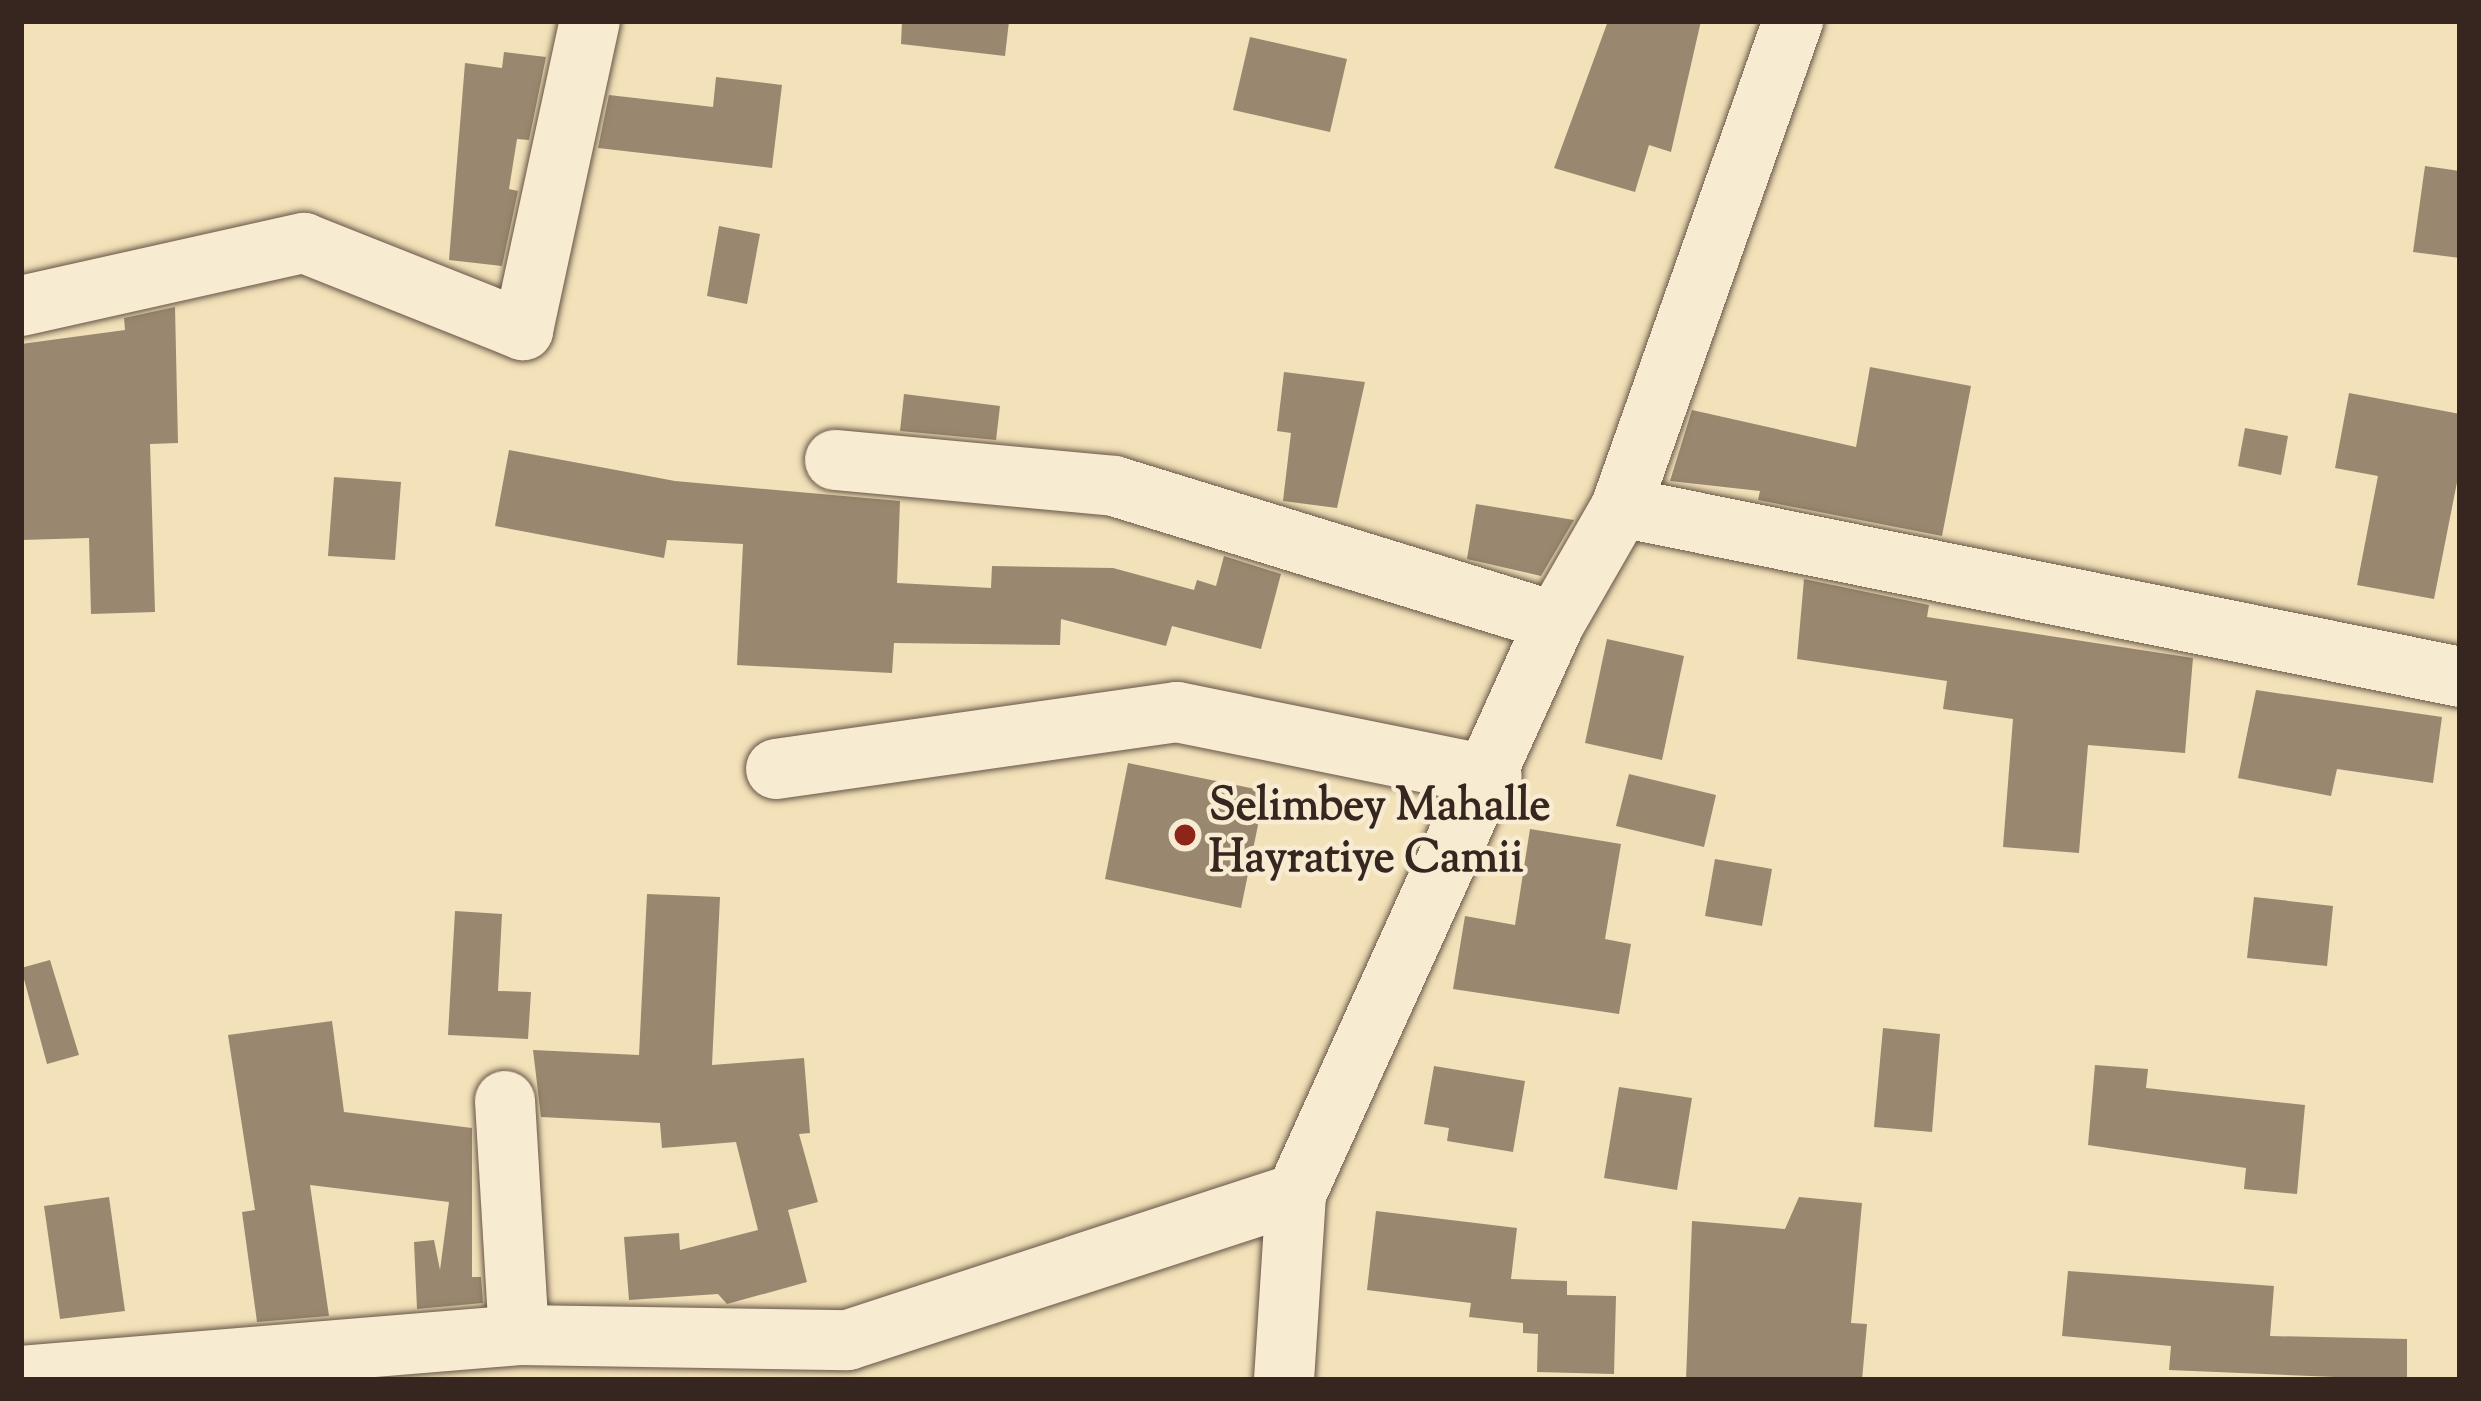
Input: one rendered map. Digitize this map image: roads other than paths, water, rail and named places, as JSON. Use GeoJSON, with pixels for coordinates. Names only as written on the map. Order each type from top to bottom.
{"type":"FeatureCollection","features":[{"type":"Feature","properties":{"kind":"street"},"geometry":{"type":"LineString","coordinates":[[21,307],[304,243],[523,330],[590,21]]}},
{"type":"Feature","properties":{"kind":"street"},"geometry":{"type":"LineString","coordinates":[[1285,1380],[1296,1194],[1492,776],[1555,622],[1621,507],[1793,21]]}},
{"type":"Feature","properties":{"kind":"street"},"geometry":{"type":"LineString","coordinates":[[836,460],[1114,486],[1555,622]]}},
{"type":"Feature","properties":{"kind":"street"},"geometry":{"type":"LineString","coordinates":[[1621,507],[2460,677]]}},
{"type":"Feature","properties":{"kind":"street"},"geometry":{"type":"LineString","coordinates":[[776,770],[1177,712],[1492,776]]}},
{"type":"Feature","properties":{"kind":"street"},"geometry":{"type":"LineString","coordinates":[[505,1101],[519,1335]]}},
{"type":"Feature","properties":{"kind":"street"},"geometry":{"type":"LineString","coordinates":[[21,1376],[519,1335],[848,1340],[1296,1194]]}},
{"type":"Feature","properties":{"kind":"place","name":"Selimbey Mahalle Hayratiye Camii"},"geometry":{"type":"Point","coordinates":[1185,835]}}]}
